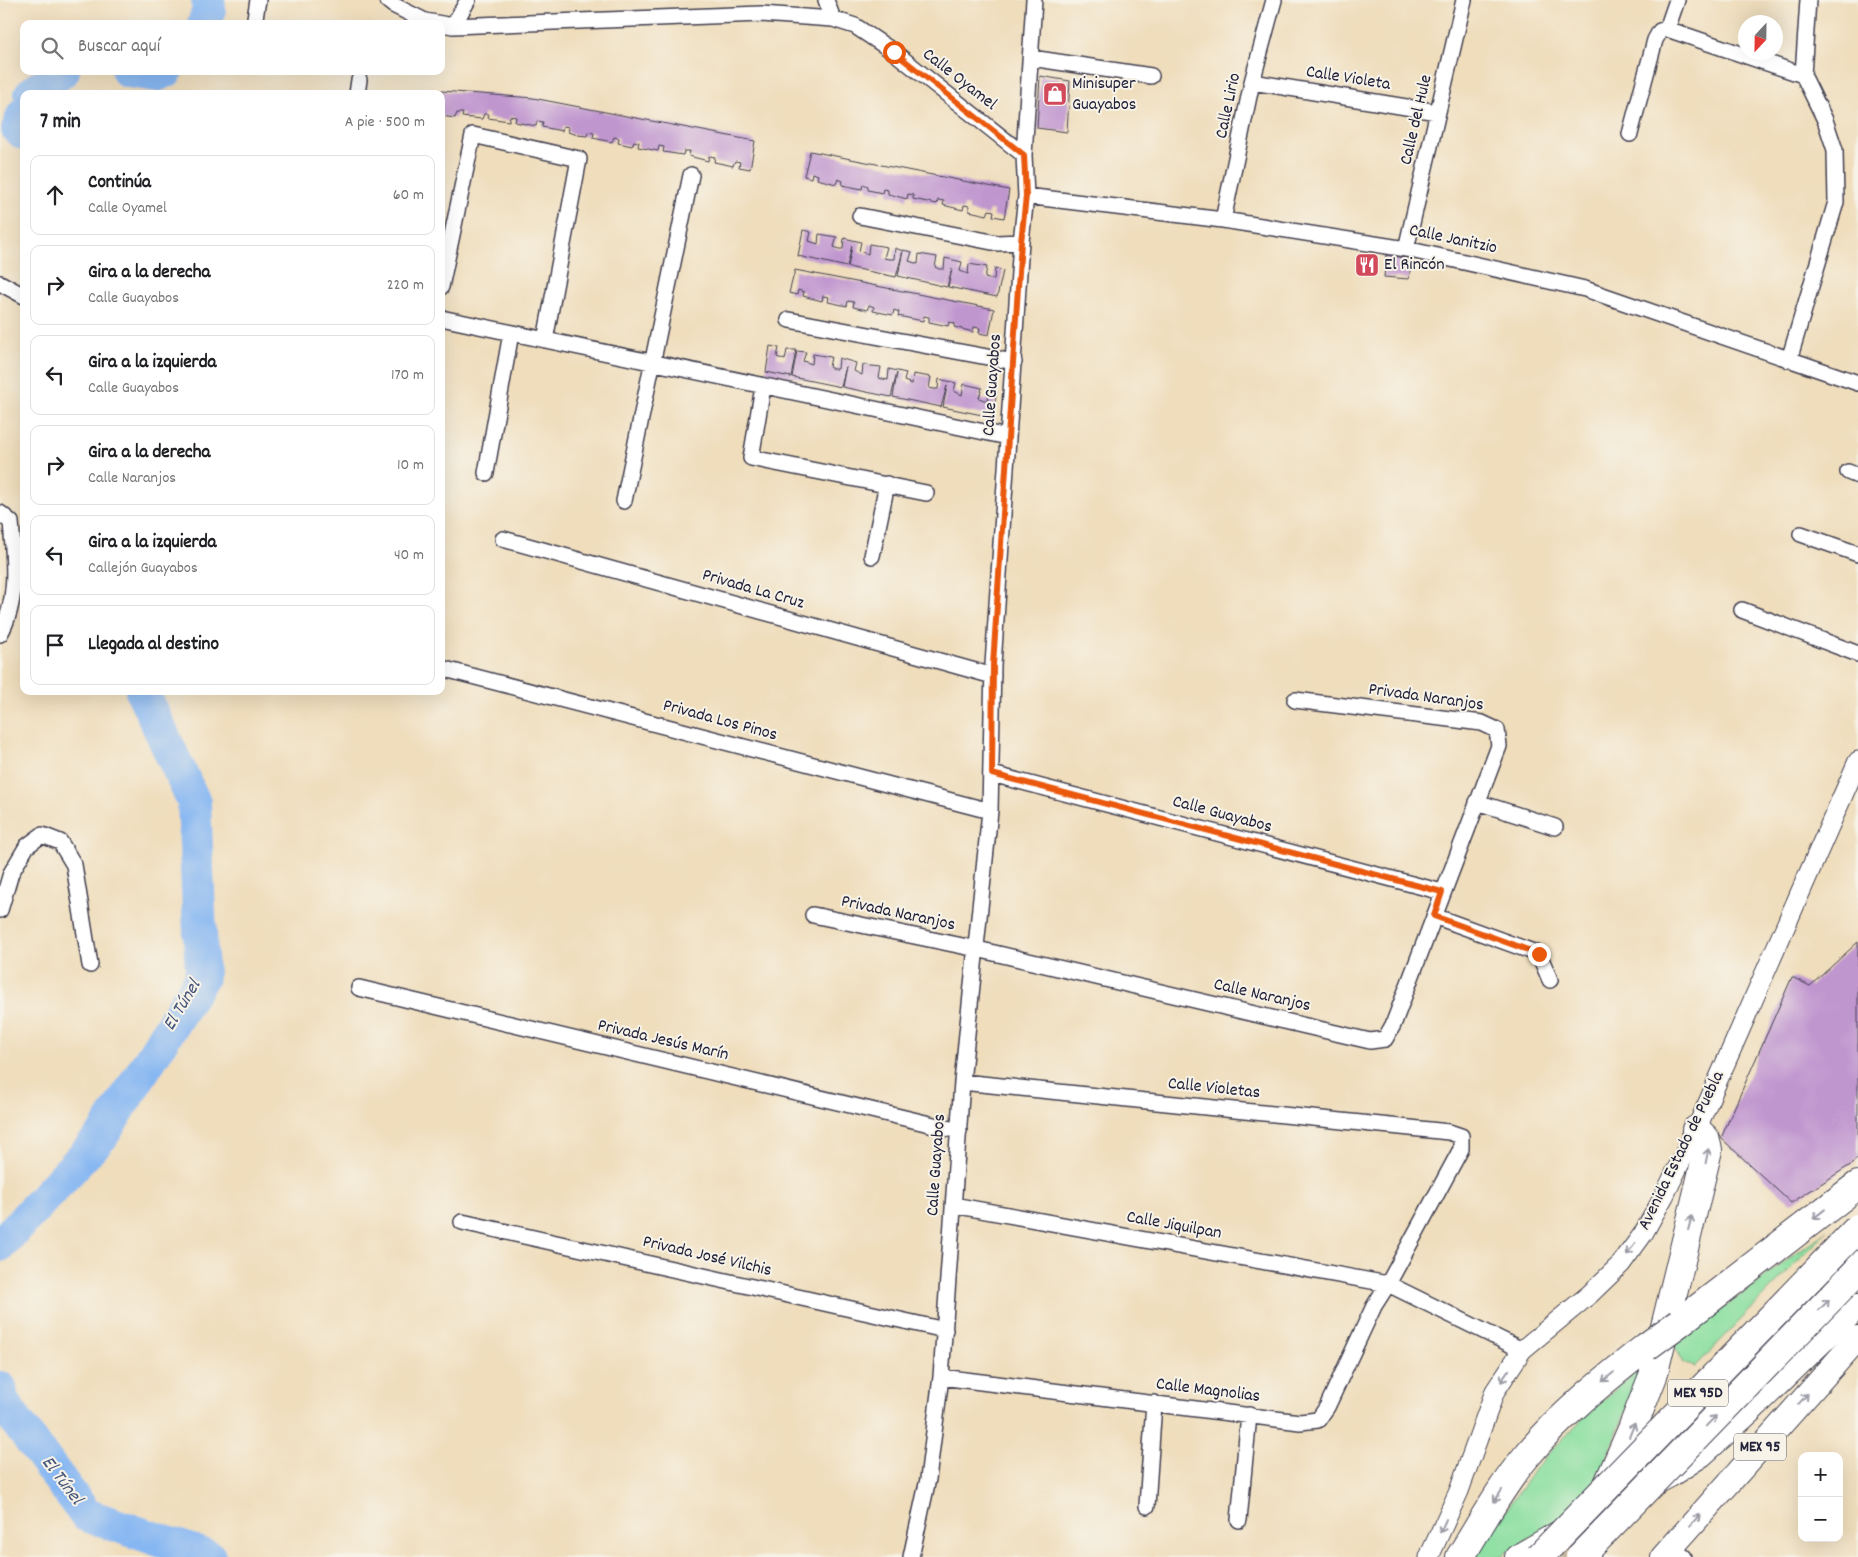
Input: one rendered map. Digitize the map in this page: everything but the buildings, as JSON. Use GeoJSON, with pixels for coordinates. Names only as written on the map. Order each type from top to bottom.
{"type":"FeatureCollection","features":[{"type":"Feature","properties":{"kind":"highway"},"geometry":{"type":"LineString","coordinates":[[1696,1130],[1705,1138],[1708,1150],[1653,1376],[1632,1429],[1600,1498],[1697,1394],[1811,1289],[1858,1250]]}},
{"type":"Feature","properties":{"kind":"highway"},"geometry":{"type":"LineString","coordinates":[[1460,1557],[1486,1514],[1524,1458],[1555,1424],[1646,1347],[1858,1184]]}},
{"type":"Feature","properties":{"kind":"highway","name":"MEX 95D"},"geometry":{"type":"LineString","coordinates":[[1539,1557],[1858,1228]]}},
{"type":"Feature","properties":{"kind":"highway","name":"MEX 95D"},"geometry":{"type":"LineString","coordinates":[[1580,1557],[1858,1270]]}},
{"type":"Feature","properties":{"kind":"main road","name":"MEX 95"},"geometry":{"type":"LineString","coordinates":[[1517,1557],[1569,1527],[1670,1475],[1701,1455],[1752,1409],[1858,1306]]}},
{"type":"Feature","properties":{"kind":"main road","name":"MEX 95"},"geometry":{"type":"LineString","coordinates":[[1673,1554],[1858,1338]]}},
{"type":"Feature","properties":{"kind":"street"},"geometry":{"type":"LineString","coordinates":[[255,20],[258,0]]}},
{"type":"Feature","properties":{"kind":"street","name":"Calle Oyamel"},"geometry":{"type":"LineString","coordinates":[[387,0],[423,20]]}},
{"type":"Feature","properties":{"kind":"street"},"geometry":{"type":"LineString","coordinates":[[453,26],[468,0]]}},
{"type":"Feature","properties":{"kind":"street"},"geometry":{"type":"LineString","coordinates":[[826,0],[833,19]]}},
{"type":"Feature","properties":{"kind":"street","name":"Calle Guayabos"},"geometry":{"type":"LineString","coordinates":[[911,1557],[928,1479],[941,1377],[962,1082],[990,811],[993,676],[1021,242],[1026,196],[1024,155],[1034,0]]}},
{"type":"Feature","properties":{"kind":"street","name":"Calle Lirio"},"geometry":{"type":"LineString","coordinates":[[1223,220],[1252,82],[1274,0]]}},
{"type":"Feature","properties":{"kind":"street","name":"Calle del Hule"},"geometry":{"type":"LineString","coordinates":[[1406,249],[1464,0]]}},
{"type":"Feature","properties":{"kind":"street"},"geometry":{"type":"LineString","coordinates":[[1667,29],[1677,0]]}},
{"type":"Feature","properties":{"kind":"street"},"geometry":{"type":"LineString","coordinates":[[1789,360],[1836,202],[1835,150],[1825,120],[1803,75],[1808,0]]}},
{"type":"Feature","properties":{"kind":"street","name":"Calle Oyamel"},"geometry":{"type":"LineString","coordinates":[[445,25],[453,26],[761,14],[833,19],[855,26],[894,52],[1024,155]]}},
{"type":"Feature","properties":{"kind":"street"},"geometry":{"type":"LineString","coordinates":[[1630,134],[1655,40],[1660,31],[1667,29],[1803,75]]}},
{"type":"Feature","properties":{"kind":"street"},"geometry":{"type":"LineString","coordinates":[[1031,58],[1151,76]]}},
{"type":"Feature","properties":{"kind":"street","name":"Calle Violeta"},"geometry":{"type":"LineString","coordinates":[[1252,82],[1437,112]]}},
{"type":"Feature","properties":{"kind":"street"},"geometry":{"type":"LineString","coordinates":[[445,268],[473,135],[579,159],[545,340]]}},
{"type":"Feature","properties":{"kind":"street"},"geometry":{"type":"LineString","coordinates":[[624,501],[691,175]]}},
{"type":"Feature","properties":{"kind":"street","name":"Calle Janitzio"},"geometry":{"type":"LineString","coordinates":[[1026,196],[1223,220],[1406,249],[1585,289],[1858,383]]}},
{"type":"Feature","properties":{"kind":"street"},"geometry":{"type":"LineString","coordinates":[[860,216],[997,242],[1021,242]]}},
{"type":"Feature","properties":{"kind":"street"},"geometry":{"type":"LineString","coordinates":[[0,283],[20,294]]}},
{"type":"Feature","properties":{"kind":"street"},"geometry":{"type":"LineString","coordinates":[[445,319],[1008,437]]}},
{"type":"Feature","properties":{"kind":"street"},"geometry":{"type":"LineString","coordinates":[[789,320],[1014,362]]}},
{"type":"Feature","properties":{"kind":"street"},"geometry":{"type":"LineString","coordinates":[[486,473],[511,333]]}},
{"type":"Feature","properties":{"kind":"street"},"geometry":{"type":"LineString","coordinates":[[763,387],[751,458],[926,493]]}},
{"type":"Feature","properties":{"kind":"street"},"geometry":{"type":"LineString","coordinates":[[872,556],[887,484]]}},
{"type":"Feature","properties":{"kind":"street"},"geometry":{"type":"LineString","coordinates":[[0,513],[11,522],[15,574],[7,622],[0,634]]}},
{"type":"Feature","properties":{"kind":"street"},"geometry":{"type":"LineString","coordinates":[[1801,534],[1858,554]]}},
{"type":"Feature","properties":{"kind":"street","name":"Privada La Cruz"},"geometry":{"type":"LineString","coordinates":[[503,539],[993,676]]}},
{"type":"Feature","properties":{"kind":"street"},"geometry":{"type":"LineString","coordinates":[[1742,610],[1858,654]]}},
{"type":"Feature","properties":{"kind":"street","name":"Privada Los Pinos"},"geometry":{"type":"LineString","coordinates":[[445,669],[990,811]]}},
{"type":"Feature","properties":{"kind":"street","name":"Privada Naranjos"},"geometry":{"type":"LineString","coordinates":[[1295,700],[1482,723],[1497,730],[1499,746],[1442,892]]}},
{"type":"Feature","properties":{"kind":"street","name":"Avenida Estado de Puebla"},"geometry":{"type":"LineString","coordinates":[[1429,1557],[1458,1491],[1495,1391],[1522,1350],[1590,1294],[1620,1264],[1643,1234],[1664,1196],[1696,1130],[1858,761]]}},
{"type":"Feature","properties":{"kind":"street","name":"Calle Guayabos"},"geometry":{"type":"LineString","coordinates":[[992,774],[1442,892]]}},
{"type":"Feature","properties":{"kind":"street"},"geometry":{"type":"LineString","coordinates":[[1477,802],[1555,827]]}},
{"type":"Feature","properties":{"kind":"street"},"geometry":{"type":"LineString","coordinates":[[0,910],[12,873],[27,846],[42,835],[60,842],[74,865],[90,965]]}},
{"type":"Feature","properties":{"kind":"street","name":"Calle Naranjos"},"geometry":{"type":"LineString","coordinates":[[977,949],[1370,1041],[1385,1039],[1393,1025],[1442,892]]}},
{"type":"Feature","properties":{"kind":"street","name":"Privada Naranjos"},"geometry":{"type":"LineString","coordinates":[[813,915],[977,949]]}},
{"type":"Feature","properties":{"kind":"street"},"geometry":{"type":"LineString","coordinates":[[1434,916],[1539,954],[1550,980]]}},
{"type":"Feature","properties":{"kind":"street","name":"Privada Jesús Marín"},"geometry":{"type":"LineString","coordinates":[[359,988],[959,1131]]}},
{"type":"Feature","properties":{"kind":"street","name":"Calle Violetas"},"geometry":{"type":"LineString","coordinates":[[962,1082],[1449,1132],[1461,1136],[1461,1149],[1388,1284]]}},
{"type":"Feature","properties":{"kind":"street","name":"Calle Jiquilpan"},"geometry":{"type":"LineString","coordinates":[[953,1205],[1388,1284],[1522,1350]]}},
{"type":"Feature","properties":{"kind":"street","name":"Privada José Vilchis"},"geometry":{"type":"LineString","coordinates":[[462,1222],[945,1330]]}},
{"type":"Feature","properties":{"kind":"street","name":"Calle Magnolias"},"geometry":{"type":"LineString","coordinates":[[941,1377],[1300,1422],[1318,1420],[1327,1407],[1374,1306],[1388,1284]]}},
{"type":"Feature","properties":{"kind":"street"},"geometry":{"type":"LineString","coordinates":[[1147,1506],[1154,1403]]}},
{"type":"Feature","properties":{"kind":"street"},"geometry":{"type":"LineString","coordinates":[[1239,1520],[1249,1415]]}},
{"type":"Feature","properties":{"kind":"green space"},"geometry":{"type":"Polygon","coordinates":[[[1828,1230],[1695,1367],[1684,1363],[1674,1345],[1828,1230]]]}},
{"type":"Feature","properties":{"kind":"green space"},"geometry":{"type":"Polygon","coordinates":[[[1641,1367],[1634,1392],[1588,1501],[1499,1557],[1474,1557],[1536,1467],[1584,1417],[1641,1367]]]}},
{"type":"Feature","properties":{"kind":"waterway","name":"El Túnel"},"geometry":{"type":"LineString","coordinates":[[205,20],[209,9],[208,0]]}},
{"type":"Feature","properties":{"kind":"waterway","name":"El Túnel"},"geometry":{"type":"LineString","coordinates":[[37,90],[57,75]]}},
{"type":"Feature","properties":{"kind":"waterway","name":"El Túnel"},"geometry":{"type":"LineString","coordinates":[[20,124],[18,129],[20,130]]}},
{"type":"Feature","properties":{"kind":"waterway","name":"El Túnel"},"geometry":{"type":"LineString","coordinates":[[0,1245],[102,1136],[202,977],[194,802],[144,695]]}},
{"type":"Feature","properties":{"kind":"waterway","name":"El Túnel"},"geometry":{"type":"LineString","coordinates":[[0,1388],[2,1402],[86,1515],[209,1557]]}},
{"type":"Feature","properties":{"kind":"tunnel"},"geometry":{"type":"LineString","coordinates":[[1560,1557],[1586,1519]]}},
{"type":"Feature","properties":{"kind":"place","name":"Minisuper Guayabos"},"geometry":{"type":"Point","coordinates":[1055,94]}},
{"type":"Feature","properties":{"kind":"place","name":"El Rincón"},"geometry":{"type":"Point","coordinates":[1367,265]}},
{"type":"Feature","properties":{"kind":"route"},"geometry":{"type":"LineString","coordinates":[[894,52],[1024,155],[1026,196],[1021,242],[993,665],[992,774],[1442,892],[1434,916],[1539,954]]}}]}
